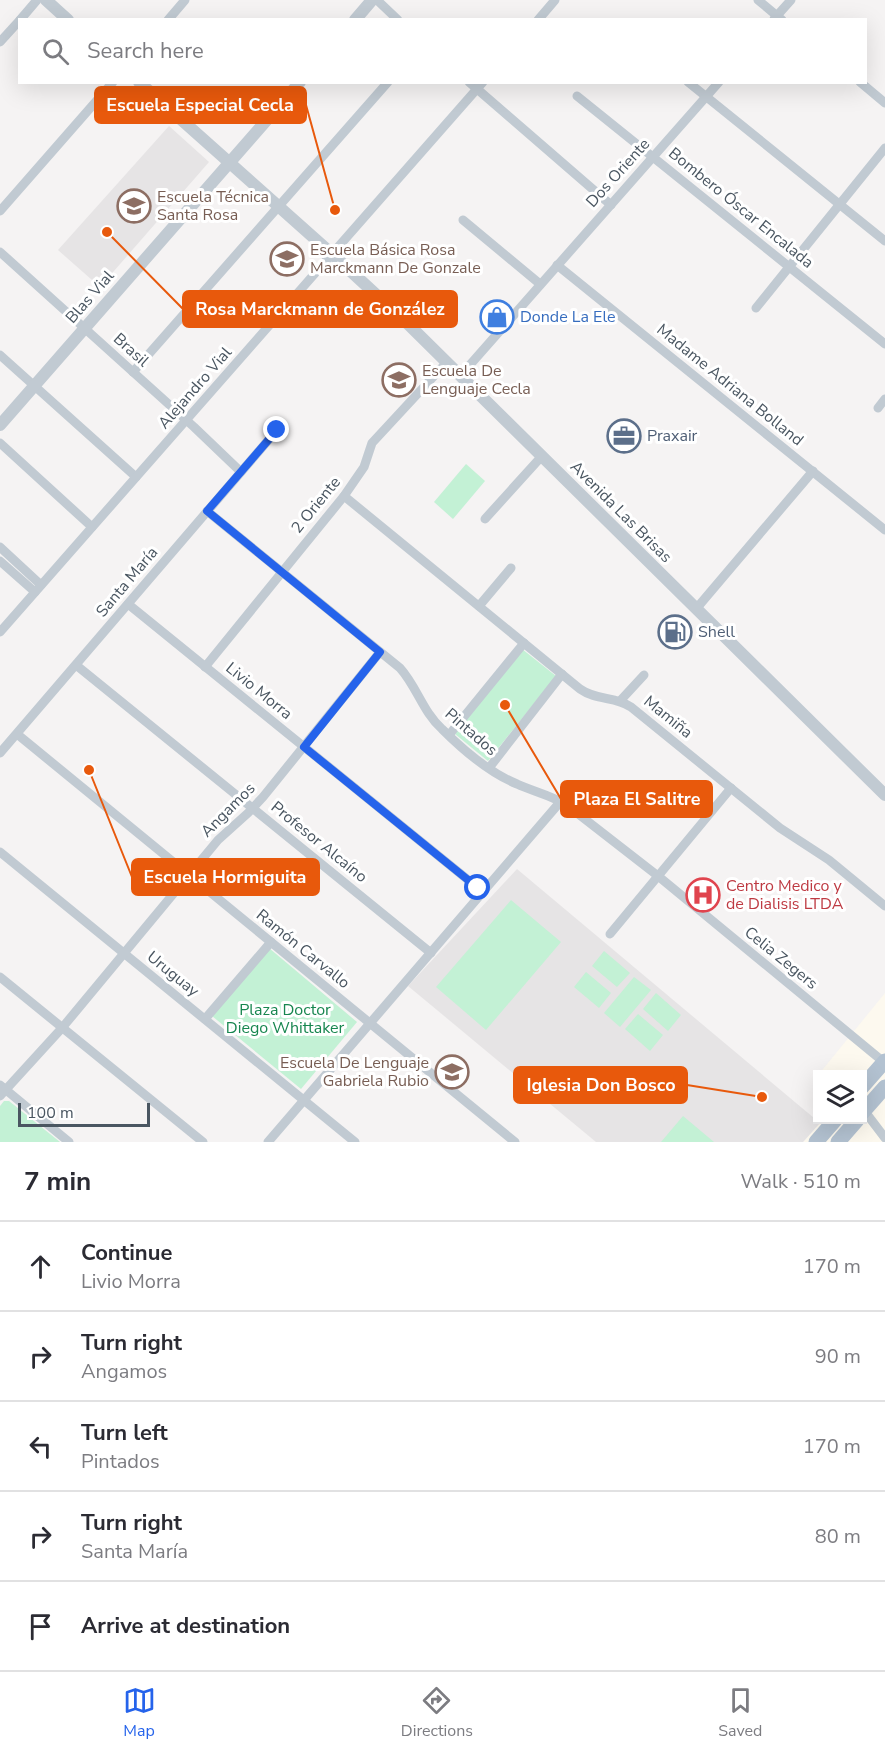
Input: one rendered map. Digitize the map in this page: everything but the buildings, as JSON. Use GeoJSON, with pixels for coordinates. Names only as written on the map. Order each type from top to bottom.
{"type":"FeatureCollection","features":[{"type":"Feature","properties":{"kind":"main road"},"geometry":{"type":"LineString","coordinates":[[867,1082],[885,1062]]}},
{"type":"Feature","properties":{"kind":"main road"},"geometry":{"type":"LineString","coordinates":[[867,1107],[885,1087]]}},
{"type":"Feature","properties":{"kind":"main road"},"geometry":{"type":"LineString","coordinates":[[816,1142],[831,1124]]}},
{"type":"Feature","properties":{"kind":"main road"},"geometry":{"type":"LineString","coordinates":[[838,1142],[853,1124]]}},
{"type":"Feature","properties":{"kind":"street"},"geometry":{"type":"LineString","coordinates":[[22,18],[37,0]]}},
{"type":"Feature","properties":{"kind":"street"},"geometry":{"type":"LineString","coordinates":[[46,0],[66,18]]}},
{"type":"Feature","properties":{"kind":"street"},"geometry":{"type":"LineString","coordinates":[[170,18],[185,0]]}},
{"type":"Feature","properties":{"kind":"street"},"geometry":{"type":"LineString","coordinates":[[357,18],[372,0]]}},
{"type":"Feature","properties":{"kind":"street"},"geometry":{"type":"LineString","coordinates":[[376,0],[396,18]]}},
{"type":"Feature","properties":{"kind":"street"},"geometry":{"type":"LineString","coordinates":[[540,18],[555,0]]}},
{"type":"Feature","properties":{"kind":"street"},"geometry":{"type":"LineString","coordinates":[[758,0],[778,18],[791,0]]}},
{"type":"Feature","properties":{"kind":"street"},"geometry":{"type":"LineString","coordinates":[[0,42],[18,22]]}},
{"type":"Feature","properties":{"kind":"street"},"geometry":{"type":"LineString","coordinates":[[0,211],[111,84]]}},
{"type":"Feature","properties":{"kind":"street","name":"Avenida Las Brisas"},"geometry":{"type":"LineString","coordinates":[[141,84],[332,254],[447,362],[885,795]]}},
{"type":"Feature","properties":{"kind":"street","name":"Blas Vial"},"geometry":{"type":"LineString","coordinates":[[0,425],[298,84]]}},
{"type":"Feature","properties":{"kind":"street"},"geometry":{"type":"LineString","coordinates":[[133,372],[386,84]]}},
{"type":"Feature","properties":{"kind":"street"},"geometry":{"type":"LineString","coordinates":[[690,84],[885,241]]}},
{"type":"Feature","properties":{"kind":"street","name":"Dos Oriente"},"geometry":{"type":"LineString","coordinates":[[460,375],[717,84]]}},
{"type":"Feature","properties":{"kind":"street"},"geometry":{"type":"LineString","coordinates":[[862,84],[885,103]]}},
{"type":"Feature","properties":{"kind":"street"},"geometry":{"type":"LineString","coordinates":[[480,86],[611,205]]}},
{"type":"Feature","properties":{"kind":"street","name":"Alejandro Vial"},"geometry":{"type":"LineString","coordinates":[[0,632],[480,86]]}},
{"type":"Feature","properties":{"kind":"street","name":"Bombero Óscar Encalada"},"geometry":{"type":"LineString","coordinates":[[577,96],[885,344]]}},
{"type":"Feature","properties":{"kind":"street"},"geometry":{"type":"LineString","coordinates":[[756,308],[885,148]]}},
{"type":"Feature","properties":{"kind":"street"},"geometry":{"type":"LineString","coordinates":[[463,220],[540,284]]}},
{"type":"Feature","properties":{"kind":"street","name":"Brasil"},"geometry":{"type":"LineString","coordinates":[[0,252],[187,420],[241,472]]}},
{"type":"Feature","properties":{"kind":"street","name":"Madame Adriana Bolland"},"geometry":{"type":"LineString","coordinates":[[557,265],[885,530]]}},
{"type":"Feature","properties":{"kind":"street"},"geometry":{"type":"LineString","coordinates":[[0,355],[136,477]]}},
{"type":"Feature","properties":{"kind":"street","name":"2 Oriente"},"geometry":{"type":"LineString","coordinates":[[205,667],[344,496],[364,467],[372,443],[447,362]]}},
{"type":"Feature","properties":{"kind":"street"},"geometry":{"type":"LineString","coordinates":[[878,408],[885,399]]}},
{"type":"Feature","properties":{"kind":"street","name":"Santa María"},"geometry":{"type":"LineString","coordinates":[[0,753],[277,430]]}},
{"type":"Feature","properties":{"kind":"street"},"geometry":{"type":"LineString","coordinates":[[0,443],[93,527]]}},
{"type":"Feature","properties":{"kind":"street"},"geometry":{"type":"LineString","coordinates":[[485,519],[542,456]]}},
{"type":"Feature","properties":{"kind":"street"},"geometry":{"type":"LineString","coordinates":[[696,609],[813,471]]}},
{"type":"Feature","properties":{"kind":"street","name":"Mamiña"},"geometry":{"type":"LineString","coordinates":[[344,496],[562,674],[592,696],[620,701],[632,706],[780,828],[829,860],[885,906]]}},
{"type":"Feature","properties":{"kind":"street","name":"Pintados"},"geometry":{"type":"LineString","coordinates":[[207,511],[405,674],[429,714],[448,735],[489,768],[517,784],[561,801],[658,876]]}},
{"type":"Feature","properties":{"kind":"street"},"geometry":{"type":"LineString","coordinates":[[0,547],[38,589]]}},
{"type":"Feature","properties":{"kind":"street"},"geometry":{"type":"LineString","coordinates":[[0,561],[38,589]]}},
{"type":"Feature","properties":{"kind":"street"},"geometry":{"type":"LineString","coordinates":[[479,606],[511,568]]}},
{"type":"Feature","properties":{"kind":"street","name":"Livio Morra"},"geometry":{"type":"LineString","coordinates":[[128,604],[483,892]]}},
{"type":"Feature","properties":{"kind":"street"},"geometry":{"type":"LineString","coordinates":[[448,735],[524,643]]}},
{"type":"Feature","properties":{"kind":"street","name":"Angamos"},"geometry":{"type":"LineString","coordinates":[[2,1090],[62,1028],[218,840],[253,808],[380,652]]}},
{"type":"Feature","properties":{"kind":"street","name":"Profesor Alcaíno"},"geometry":{"type":"LineString","coordinates":[[76,665],[431,953]]}},
{"type":"Feature","properties":{"kind":"street"},"geometry":{"type":"LineString","coordinates":[[489,768],[562,674]]}},
{"type":"Feature","properties":{"kind":"street"},"geometry":{"type":"LineString","coordinates":[[620,701],[644,675]]}},
{"type":"Feature","properties":{"kind":"street","name":"Ramón Carvallo"},"geometry":{"type":"LineString","coordinates":[[17,734],[515,1142]]}},
{"type":"Feature","properties":{"kind":"street"},"geometry":{"type":"LineString","coordinates":[[610,934],[731,788]]}},
{"type":"Feature","properties":{"kind":"street"},"geometry":{"type":"LineString","coordinates":[[268,1142],[561,801]]}},
{"type":"Feature","properties":{"kind":"street","name":"Uruguay"},"geometry":{"type":"LineString","coordinates":[[0,852],[356,1142]]}},
{"type":"Feature","properties":{"kind":"street","name":"Celia Zegers"},"geometry":{"type":"LineString","coordinates":[[658,876],[885,1062]]}},
{"type":"Feature","properties":{"kind":"street"},"geometry":{"type":"LineString","coordinates":[[205,1019],[271,942]]}},
{"type":"Feature","properties":{"kind":"street"},"geometry":{"type":"LineString","coordinates":[[0,977],[203,1142]]}},
{"type":"Feature","properties":{"kind":"street"},"geometry":{"type":"LineString","coordinates":[[2,1090],[69,1142]]}},
{"type":"Feature","properties":{"kind":"street"},"geometry":{"type":"LineString","coordinates":[[867,1118],[885,1138]]}},
{"type":"Feature","properties":{"kind":"shaded area","name":"Escuela Técnica Santa Rosa"},"geometry":{"type":"Polygon","coordinates":[[[169,126],[209,162],[100,287],[58,250],[169,126]]]}},
{"type":"Feature","properties":{"kind":"shaded area"},"geometry":{"type":"Polygon","coordinates":[[[517,869],[813,1117],[813,1124],[819,1124],[803,1142],[596,1142],[408,986],[517,869]]]}},
{"type":"Feature","properties":{"kind":"shaded area"},"geometry":{"type":"Polygon","coordinates":[[[885,993],[885,1142],[803,1142],[819,1124],[867,1124],[867,1070],[822,1070],[885,993]]]}},
{"type":"Feature","properties":{"kind":"green space"},"geometry":{"type":"Polygon","coordinates":[[[466,464],[485,481],[453,519],[434,502],[466,464]]]}},
{"type":"Feature","properties":{"kind":"green space"},"geometry":{"type":"Polygon","coordinates":[[[522,649],[556,676],[488,761],[455,734],[522,649]]]}},
{"type":"Feature","properties":{"kind":"green space"},"geometry":{"type":"Polygon","coordinates":[[[511,900],[561,942],[486,1030],[436,987],[511,900]]]}},
{"type":"Feature","properties":{"kind":"green space","name":"Plaza Doctor Diego Whittaker"},"geometry":{"type":"Polygon","coordinates":[[[269,948],[357,1022],[301,1089],[212,1016],[269,948]]]}},
{"type":"Feature","properties":{"kind":"green space"},"geometry":{"type":"Polygon","coordinates":[[[604,951],[630,973],[617,987],[592,966],[604,951]]]}},
{"type":"Feature","properties":{"kind":"green space"},"geometry":{"type":"Polygon","coordinates":[[[586,972],[611,993],[599,1008],[574,987],[586,972]]]}},
{"type":"Feature","properties":{"kind":"green space"},"geometry":{"type":"Polygon","coordinates":[[[634,977],[651,990],[620,1027],[604,1013],[634,977]]]}},
{"type":"Feature","properties":{"kind":"green space"},"geometry":{"type":"Polygon","coordinates":[[[656,993],[681,1015],[668,1031],[643,1009],[656,993]]]}},
{"type":"Feature","properties":{"kind":"green space"},"geometry":{"type":"Polygon","coordinates":[[[638,1014],[663,1035],[650,1051],[625,1029],[638,1014]]]}},
{"type":"Feature","properties":{"kind":"green space"},"geometry":{"type":"Polygon","coordinates":[[[4,1101],[9,1101],[60,1142],[0,1142],[0,1106],[4,1101]]]}},
{"type":"Feature","properties":{"kind":"green space"},"geometry":{"type":"Polygon","coordinates":[[[683,1116],[714,1142],[661,1142],[683,1116]]]}},
{"type":"Feature","properties":{"kind":"place","name":"Escuela Técnica Santa Rosa"},"geometry":{"type":"Point","coordinates":[134,206]}},
{"type":"Feature","properties":{"kind":"place","name":"Escuela Especial Cecla"},"geometry":{"type":"Point","coordinates":[335,210]}},
{"type":"Feature","properties":{"kind":"place","name":"Rosa Marckmann de González"},"geometry":{"type":"Point","coordinates":[107,232]}},
{"type":"Feature","properties":{"kind":"place","name":"Escuela Básica Rosa Marckmann De Gonzale"},"geometry":{"type":"Point","coordinates":[287,259]}},
{"type":"Feature","properties":{"kind":"place","name":"Donde La Ele"},"geometry":{"type":"Point","coordinates":[497,317]}},
{"type":"Feature","properties":{"kind":"place","name":"Escuela De Lenguaje Cecla"},"geometry":{"type":"Point","coordinates":[399,380]}},
{"type":"Feature","properties":{"kind":"place","name":"Praxair"},"geometry":{"type":"Point","coordinates":[624,436]}},
{"type":"Feature","properties":{"kind":"place","name":"Shell"},"geometry":{"type":"Point","coordinates":[675,632]}},
{"type":"Feature","properties":{"kind":"place","name":"Plaza El Salitre"},"geometry":{"type":"Point","coordinates":[505,705]}},
{"type":"Feature","properties":{"kind":"place","name":"Escuela Hormiguita"},"geometry":{"type":"Point","coordinates":[89,770]}},
{"type":"Feature","properties":{"kind":"place","name":"Centro Medico y de Dialisis LTDA"},"geometry":{"type":"Point","coordinates":[703,895]}},
{"type":"Feature","properties":{"kind":"place","name":"Escuela De Lenguaje Gabriela Rubio"},"geometry":{"type":"Point","coordinates":[452,1072]}},
{"type":"Feature","properties":{"kind":"place","name":"Iglesia Don Bosco"},"geometry":{"type":"Point","coordinates":[762,1097]}},
{"type":"Feature","properties":{"kind":"route"},"geometry":{"type":"LineString","coordinates":[[277,430],[207,511],[380,652],[304,747],[478,888]]}}]}
